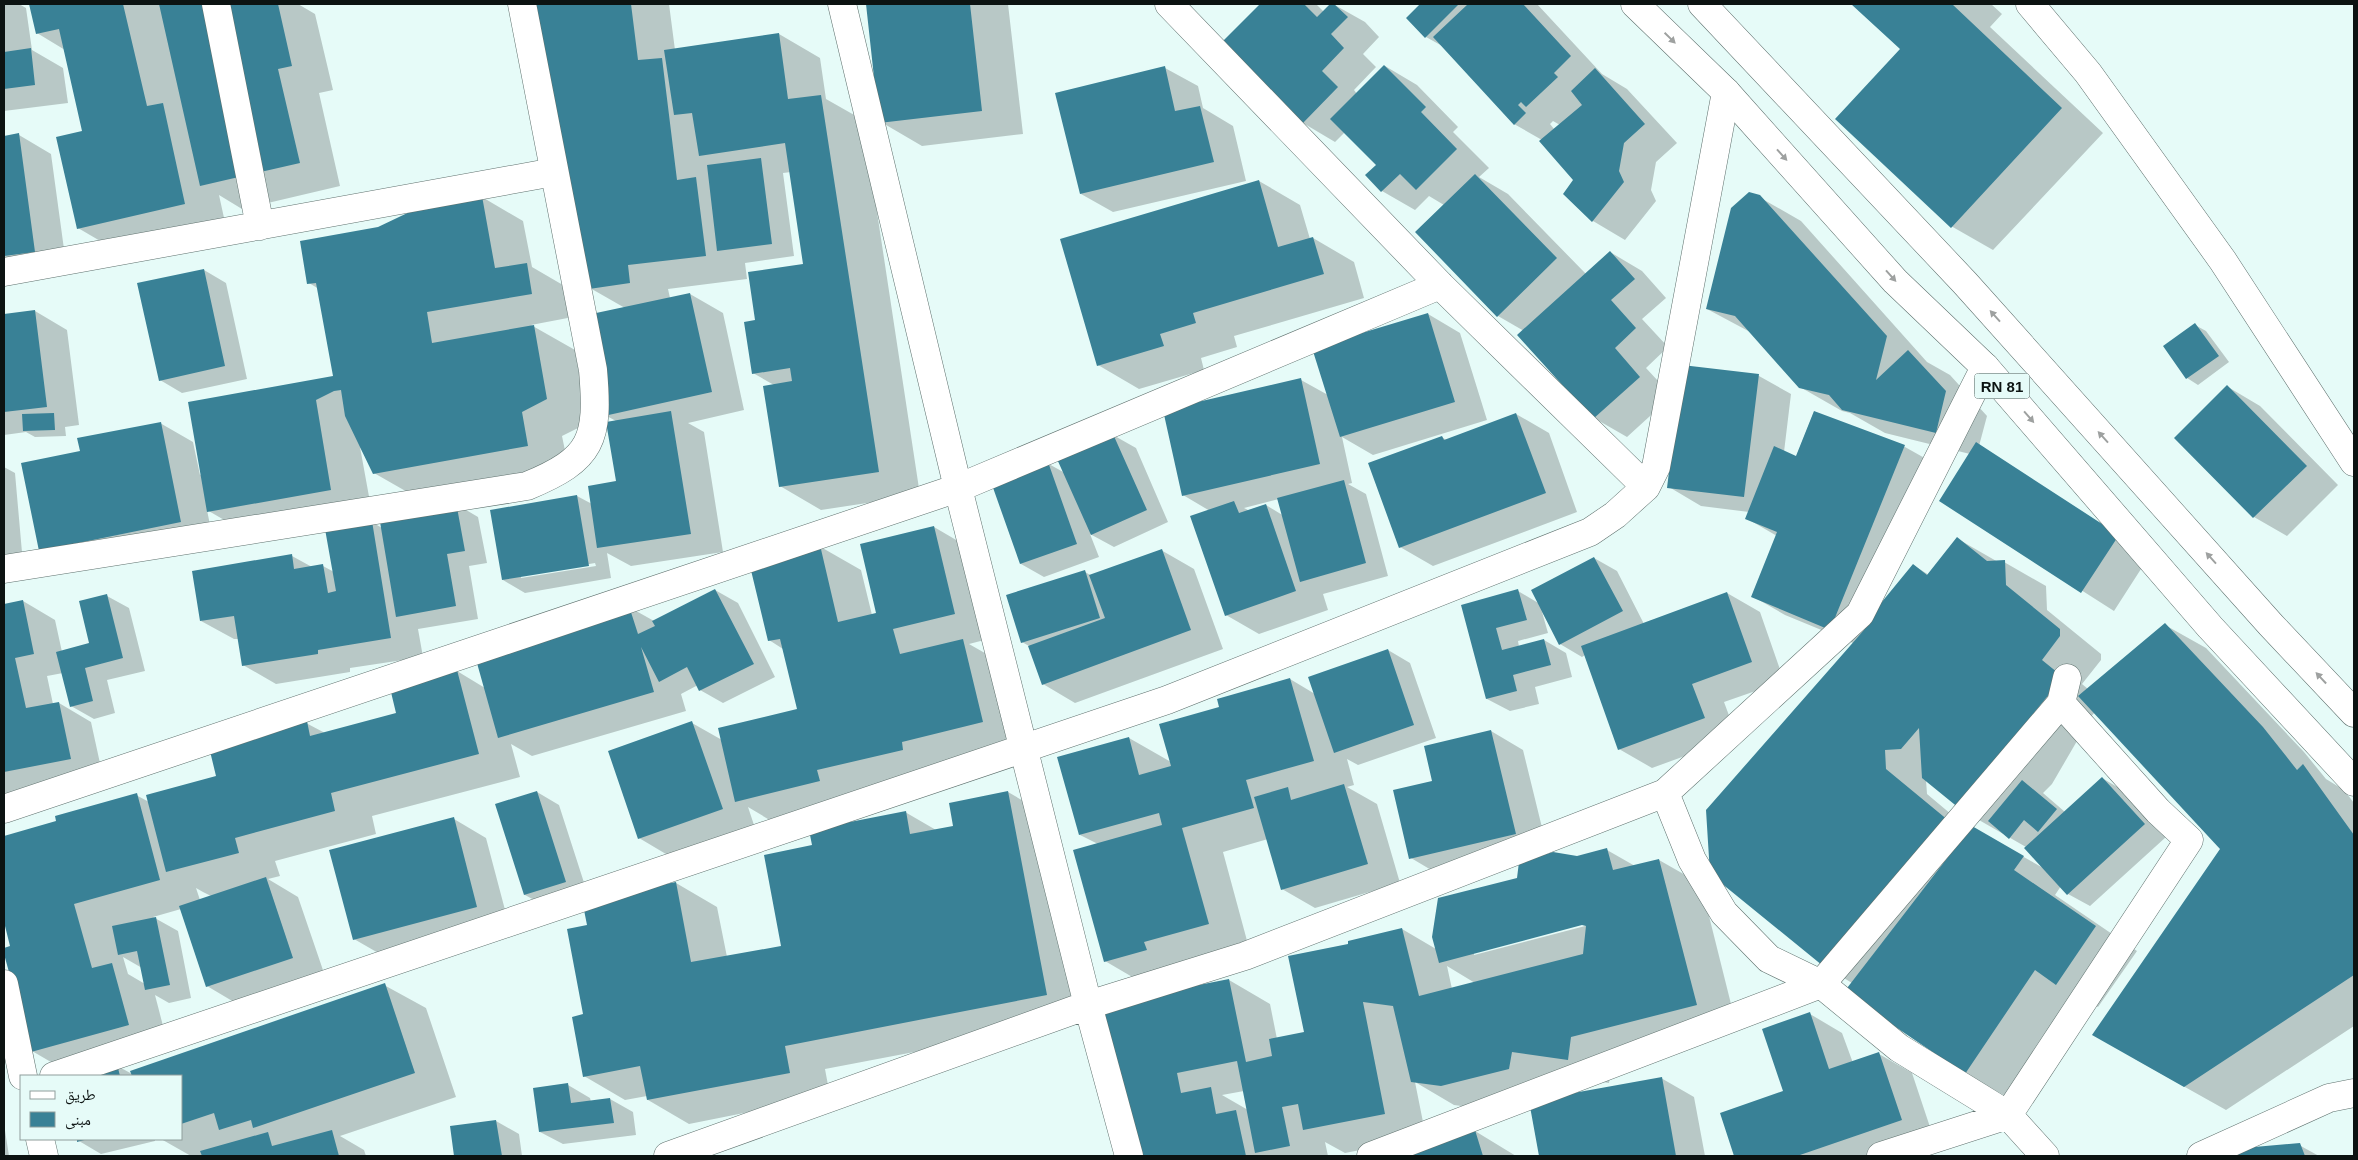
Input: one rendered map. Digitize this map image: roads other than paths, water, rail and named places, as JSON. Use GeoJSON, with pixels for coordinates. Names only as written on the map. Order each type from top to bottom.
{"type":"FeatureCollection","features":[{"type":"Feature","properties":{"kind":"main road"},"geometry":{"type":"LineString","coordinates":[[216,4],[260,226]]}},
{"type":"Feature","properties":{"kind":"main road"},"geometry":{"type":"LineString","coordinates":[[4,569],[527,486],[552,476],[574,461],[589,442],[596,410],[593,370],[522,4]]}},
{"type":"Feature","properties":{"kind":"main road"},"geometry":{"type":"LineString","coordinates":[[842,4],[958,488],[1025,748],[1088,1005],[1129,1156]]}},
{"type":"Feature","properties":{"kind":"main road"},"geometry":{"type":"LineString","coordinates":[[1169,4],[1440,285],[1646,487]]}},
{"type":"Feature","properties":{"kind":"main road","name":"RN 81"},"geometry":{"type":"LineString","coordinates":[[1635,4],[1726,92],[1895,281],[1985,367],[2210,627],[2354,782]]}},
{"type":"Feature","properties":{"kind":"main road","name":"RN 81"},"geometry":{"type":"LineString","coordinates":[[1702,4],[1965,283],[2264,618],[2354,713]]}},
{"type":"Feature","properties":{"kind":"main road"},"geometry":{"type":"LineString","coordinates":[[2030,4],[2088,73],[2223,261],[2354,462]]}},
{"type":"Feature","properties":{"kind":"main road"},"geometry":{"type":"LineString","coordinates":[[57,1075],[1167,700],[1590,532],[1615,515],[1646,487],[1656,467],[1726,92]]}},
{"type":"Feature","properties":{"kind":"main road"},"geometry":{"type":"LineString","coordinates":[[4,272],[554,172]]}},
{"type":"Feature","properties":{"kind":"main road"},"geometry":{"type":"LineString","coordinates":[[4,809],[958,488],[1440,285]]}},
{"type":"Feature","properties":{"kind":"main road"},"geometry":{"type":"LineString","coordinates":[[668,1156],[1088,1005],[1245,956],[1665,793],[1860,614],[1985,367]]}},
{"type":"Feature","properties":{"kind":"main road"},"geometry":{"type":"LineString","coordinates":[[1371,1156],[1821,984],[2064,691],[2158,811],[2189,840],[2008,1115],[1881,1156]]}},
{"type":"Feature","properties":{"kind":"main road"},"geometry":{"type":"LineString","coordinates":[[1665,793],[1692,860],[1724,913],[1769,959],[1821,984],[1899,1048],[2008,1115],[2045,1156]]}},
{"type":"Feature","properties":{"kind":"main road"},"geometry":{"type":"LineString","coordinates":[[4,984],[23,1075]]}},
{"type":"Feature","properties":{"kind":"main road"},"geometry":{"type":"LineString","coordinates":[[2201,1156],[2342,1096],[2354,1079]]}},
{"type":"Feature","properties":{"kind":"main road"},"geometry":{"type":"LineString","coordinates":[[40,1140],[44,1156]]}}]}
